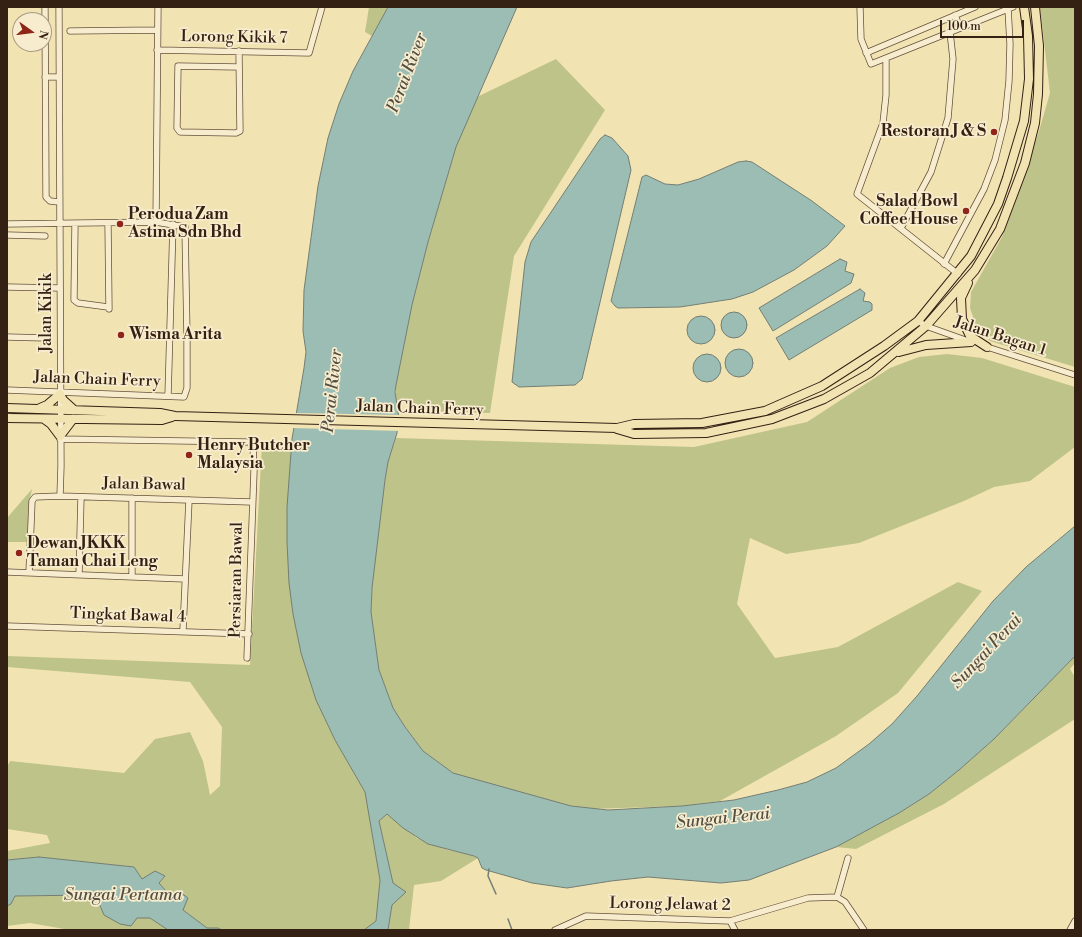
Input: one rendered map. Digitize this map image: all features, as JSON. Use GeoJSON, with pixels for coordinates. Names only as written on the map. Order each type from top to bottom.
{"type":"FeatureCollection","features":[{"type":"Feature","properties":{"kind":"highway","name":"Jalan Chain Ferry"},"geometry":{"type":"LineString","coordinates":[[7,408],[73,409],[160,413],[175,416],[261,419],[617,428],[634,424],[702,423],[765,411],[822,386],[884,346],[918,321],[958,274],[975,250],[993,216],[1007,178],[1021,132],[1029,79],[1028,36],[1024,7]]}},
{"type":"Feature","properties":{"kind":"highway","name":"Jalan Chain Ferry"},"geometry":{"type":"LineString","coordinates":[[617,428],[634,434],[706,433],[772,419],[824,399],[870,373],[896,353],[926,326],[975,270],[1000,229],[1025,163],[1035,123],[1039,60],[1035,7]]}},
{"type":"Feature","properties":{"kind":"highway"},"geometry":{"type":"LineString","coordinates":[[975,270],[963,293],[962,319],[970,336],[987,347]]}},
{"type":"Feature","properties":{"kind":"highway"},"geometry":{"type":"LineString","coordinates":[[896,353],[926,345],[971,342]]}},
{"type":"Feature","properties":{"kind":"highway"},"geometry":{"type":"LineString","coordinates":[[40,408],[47,405],[60,393],[68,406],[73,409]]}},
{"type":"Feature","properties":{"kind":"highway","name":"Jalan Chain Ferry"},"geometry":{"type":"LineString","coordinates":[[7,418],[162,420],[175,416]]}},
{"type":"Feature","properties":{"kind":"highway"},"geometry":{"type":"LineString","coordinates":[[44,419],[51,424],[60,438],[73,419]]}},
{"type":"Feature","properties":{"kind":"street"},"geometry":{"type":"LineString","coordinates":[[45,7],[46,197],[50,201],[59,202]]}},
{"type":"Feature","properties":{"kind":"street","name":"Jalan Kikik"},"geometry":{"type":"LineString","coordinates":[[59,7],[60,496]]}},
{"type":"Feature","properties":{"kind":"street"},"geometry":{"type":"LineString","coordinates":[[156,222],[158,7]]}},
{"type":"Feature","properties":{"kind":"street","name":"Lorong Kikik 7"},"geometry":{"type":"LineString","coordinates":[[157,50],[309,53],[322,7]]}},
{"type":"Feature","properties":{"kind":"street"},"geometry":{"type":"LineString","coordinates":[[860,7],[861,39],[871,64],[1010,8],[1009,81],[1005,120],[984,189],[944,264]]}},
{"type":"Feature","properties":{"kind":"street"},"geometry":{"type":"LineString","coordinates":[[866,53],[975,7]]}},
{"type":"Feature","properties":{"kind":"street"},"geometry":{"type":"LineString","coordinates":[[955,15],[960,28]]}},
{"type":"Feature","properties":{"kind":"street"},"geometry":{"type":"LineString","coordinates":[[70,30],[157,30]]}},
{"type":"Feature","properties":{"kind":"street"},"geometry":{"type":"LineString","coordinates":[[901,228],[931,172],[948,118],[953,60],[950,32]]}},
{"type":"Feature","properties":{"kind":"street"},"geometry":{"type":"LineString","coordinates":[[239,51],[240,131],[236,133],[180,132],[177,128],[178,66],[239,67]]}},
{"type":"Feature","properties":{"kind":"street"},"geometry":{"type":"LineString","coordinates":[[886,58],[886,95],[883,124],[857,194],[958,274]]}},
{"type":"Feature","properties":{"kind":"street"},"geometry":{"type":"LineString","coordinates":[[45,76],[59,77]]}},
{"type":"Feature","properties":{"kind":"street"},"geometry":{"type":"LineString","coordinates":[[7,224],[38,225],[156,222],[173,224],[168,396]]}},
{"type":"Feature","properties":{"kind":"street","name":"Jalan Kikik"},"geometry":{"type":"LineString","coordinates":[[74,224],[74,300],[78,303],[109,308],[108,223]]}},
{"type":"Feature","properties":{"kind":"street","name":"Jalan Chain Ferry"},"geometry":{"type":"LineString","coordinates":[[7,390],[60,393],[186,396],[188,337],[186,229],[182,225],[173,224]]}},
{"type":"Feature","properties":{"kind":"street"},"geometry":{"type":"LineString","coordinates":[[37,236],[38,225]]}},
{"type":"Feature","properties":{"kind":"street"},"geometry":{"type":"LineString","coordinates":[[7,235],[45,236]]}},
{"type":"Feature","properties":{"kind":"street"},"geometry":{"type":"LineString","coordinates":[[7,287],[59,288]]}},
{"type":"Feature","properties":{"kind":"street","name":"Jalan Bagan 1"},"geometry":{"type":"LineString","coordinates":[[918,321],[926,326],[971,342],[1075,375]]}},
{"type":"Feature","properties":{"kind":"street"},"geometry":{"type":"LineString","coordinates":[[7,337],[46,338]]}},
{"type":"Feature","properties":{"kind":"street"},"geometry":{"type":"LineString","coordinates":[[60,438],[248,442],[252,444],[254,448],[252,502]]}},
{"type":"Feature","properties":{"kind":"street"},"geometry":{"type":"LineString","coordinates":[[79,575],[81,496]]}},
{"type":"Feature","properties":{"kind":"street","name":"Jalan Bawal"},"geometry":{"type":"LineString","coordinates":[[29,573],[32,501],[35,497],[81,496],[252,502]]}},
{"type":"Feature","properties":{"kind":"street"},"geometry":{"type":"LineString","coordinates":[[132,498],[132,577]]}},
{"type":"Feature","properties":{"kind":"street"},"geometry":{"type":"LineString","coordinates":[[183,630],[189,500]]}},
{"type":"Feature","properties":{"kind":"street","name":"Persiaran Bawal"},"geometry":{"type":"LineString","coordinates":[[247,658],[249,634],[252,502]]}},
{"type":"Feature","properties":{"kind":"street"},"geometry":{"type":"LineString","coordinates":[[7,572],[186,579]]}},
{"type":"Feature","properties":{"kind":"street","name":"Tingkat Bawal 4"},"geometry":{"type":"LineString","coordinates":[[7,626],[183,630],[249,634]]}},
{"type":"Feature","properties":{"kind":"street"},"geometry":{"type":"LineString","coordinates":[[848,858],[837,897],[846,902],[864,930]]}},
{"type":"Feature","properties":{"kind":"street","name":"Lorong Jelawat 2"},"geometry":{"type":"LineString","coordinates":[[555,930],[586,916],[730,921],[808,898],[837,897]]}},
{"type":"Feature","properties":{"kind":"street"},"geometry":{"type":"LineString","coordinates":[[730,921],[735,930]]}},
{"type":"Feature","properties":{"kind":"street"},"geometry":{"type":"LineString","coordinates":[[1070,930],[1075,921]]}},
{"type":"Feature","properties":{"kind":"green space"},"geometry":{"type":"Polygon","coordinates":[[[369,7],[388,7],[372,36],[365,32],[369,7]]]}},
{"type":"Feature","properties":{"kind":"green space"},"geometry":{"type":"Polygon","coordinates":[[[1040,7],[1075,7],[1075,367],[990,341],[976,325],[970,308],[971,292],[1002,237],[1039,131],[1050,93],[1040,7]]]}},
{"type":"Feature","properties":{"kind":"green space"},"geometry":{"type":"Polygon","coordinates":[[[556,59],[605,110],[514,256],[490,413],[416,411],[418,404],[396,400],[396,385],[412,305],[428,242],[456,147],[477,97],[556,59]]]}},
{"type":"Feature","properties":{"kind":"green space"},"geometry":{"type":"Polygon","coordinates":[[[947,354],[982,358],[1075,387],[1075,447],[1030,481],[994,487],[964,501],[859,543],[786,554],[750,538],[737,604],[775,658],[838,647],[958,582],[982,591],[898,693],[836,736],[720,801],[683,806],[589,809],[571,806],[466,779],[453,773],[423,751],[405,727],[393,708],[379,670],[371,612],[372,588],[385,480],[388,462],[396,438],[694,447],[807,422],[890,368],[919,357],[947,354]]]}},
{"type":"Feature","properties":{"kind":"green space"},"geometry":{"type":"Polygon","coordinates":[[[292,443],[287,542],[293,614],[301,653],[316,700],[335,740],[365,792],[380,880],[376,921],[364,930],[222,930],[218,928],[207,928],[183,910],[159,883],[165,876],[142,879],[134,867],[39,857],[7,860],[7,851],[50,843],[47,835],[7,829],[7,767],[10,761],[124,773],[155,739],[190,732],[203,761],[210,795],[220,786],[222,727],[190,682],[7,667],[7,656],[250,665],[262,444],[292,443]]]}},
{"type":"Feature","properties":{"kind":"green space"},"geometry":{"type":"Polygon","coordinates":[[[32,489],[29,503],[27,542],[7,542],[7,518],[32,489]]]}},
{"type":"Feature","properties":{"kind":"green space"},"geometry":{"type":"Polygon","coordinates":[[[1075,656],[1075,663],[1070,669],[1075,677],[1075,719],[944,804],[856,849],[836,847],[899,813],[929,794],[994,739],[1075,656]]]}},
{"type":"Feature","properties":{"kind":"green space"},"geometry":{"type":"Polygon","coordinates":[[[387,814],[417,838],[448,850],[465,853],[478,858],[441,881],[414,885],[409,930],[388,930],[392,905],[393,883],[379,821],[387,814]]]}},
{"type":"Feature","properties":{"kind":"green space"},"geometry":{"type":"Polygon","coordinates":[[[90,895],[98,901],[104,915],[150,918],[168,930],[70,930],[30,923],[7,926],[7,906],[11,904],[15,896],[90,895]]]}},
{"type":"Feature","properties":{"kind":"water"},"geometry":{"type":"Polygon","coordinates":[[[388,7],[517,7],[456,147],[428,242],[412,305],[396,385],[395,392],[399,418],[397,433],[388,462],[385,480],[372,588],[371,612],[379,670],[393,708],[405,727],[423,751],[453,773],[571,806],[608,810],[682,806],[734,800],[807,782],[836,768],[869,744],[892,724],[917,696],[993,601],[1026,567],[1075,526],[1075,656],[994,739],[929,794],[899,813],[836,847],[749,880],[721,883],[648,877],[567,888],[532,883],[486,870],[482,868],[478,858],[474,856],[428,844],[403,828],[387,814],[379,821],[393,883],[406,892],[392,905],[388,930],[364,930],[376,921],[380,880],[365,792],[335,740],[316,700],[301,653],[293,614],[289,583],[287,507],[292,439],[306,352],[303,331],[304,290],[318,186],[328,138],[339,104],[353,71],[388,7]]]}},
{"type":"Feature","properties":{"kind":"water"},"geometry":{"type":"Polygon","coordinates":[[[605,135],[612,138],[628,156],[631,170],[582,379],[575,385],[519,387],[512,382],[525,262],[531,242],[600,139],[605,135]]]}},
{"type":"Feature","properties":{"kind":"water"},"geometry":{"type":"Polygon","coordinates":[[[738,162],[752,162],[812,201],[845,226],[827,246],[794,270],[753,292],[732,299],[680,307],[618,308],[615,306],[611,301],[642,177],[646,175],[665,184],[678,185],[699,179],[738,162]]]}},
{"type":"Feature","properties":{"kind":"water"},"geometry":{"type":"Polygon","coordinates":[[[840,259],[847,262],[845,271],[854,274],[851,283],[773,331],[759,308],[840,259]]]}},
{"type":"Feature","properties":{"kind":"water"},"geometry":{"type":"Polygon","coordinates":[[[860,289],[865,293],[863,301],[870,302],[872,304],[872,310],[789,360],[776,338],[860,289]]]}},
{"type":"Feature","properties":{"kind":"water"},"geometry":{"type":"Polygon","coordinates":[[[734,312],[744,315],[747,325],[744,335],[734,338],[724,335],[721,325],[724,315],[734,312]]]}},
{"type":"Feature","properties":{"kind":"water"},"geometry":{"type":"Polygon","coordinates":[[[701,316],[711,320],[715,330],[711,340],[701,344],[691,340],[687,330],[691,320],[701,316]]]}},
{"type":"Feature","properties":{"kind":"water"},"geometry":{"type":"Polygon","coordinates":[[[739,349],[749,353],[753,363],[749,373],[739,377],[729,373],[725,363],[729,353],[739,349]]]}},
{"type":"Feature","properties":{"kind":"water"},"geometry":{"type":"Polygon","coordinates":[[[707,354],[717,358],[721,368],[717,378],[707,382],[697,378],[693,368],[697,358],[707,354]]]}},
{"type":"Feature","properties":{"kind":"water","name":"Sungai Pertama"},"geometry":{"type":"Polygon","coordinates":[[[39,857],[134,867],[142,879],[155,871],[165,876],[159,883],[172,898],[181,893],[188,898],[183,910],[207,928],[218,928],[222,930],[168,930],[150,918],[137,918],[131,926],[120,924],[104,915],[98,901],[90,895],[15,896],[11,904],[7,906],[7,860],[39,857]]]}},
{"type":"Feature","properties":{"kind":"pier"},"geometry":{"type":"Polygon","coordinates":[[[295,413],[401,415],[400,431],[292,428],[295,413]]]}},
{"type":"Feature","properties":{"kind":"waterway"},"geometry":{"type":"LineString","coordinates":[[489,869],[488,876],[496,894]]}},
{"type":"Feature","properties":{"kind":"waterway"},"geometry":{"type":"LineString","coordinates":[[508,919],[512,930]]}},
{"type":"Feature","properties":{"kind":"place","name":"Restoran J & S"},"geometry":{"type":"Point","coordinates":[994,132]}},
{"type":"Feature","properties":{"kind":"place","name":"Salad Bowl Coffee House"},"geometry":{"type":"Point","coordinates":[966,211]}},
{"type":"Feature","properties":{"kind":"place","name":"Perodua Zam Astina Sdn Bhd"},"geometry":{"type":"Point","coordinates":[120,224]}},
{"type":"Feature","properties":{"kind":"place","name":"Wisma Arita"},"geometry":{"type":"Point","coordinates":[121,335]}},
{"type":"Feature","properties":{"kind":"place","name":"Henry Butcher Malaysia"},"geometry":{"type":"Point","coordinates":[189,455]}},
{"type":"Feature","properties":{"kind":"place","name":"Dewan JKKK Taman Chai Leng"},"geometry":{"type":"Point","coordinates":[19,553]}},
{"type":"Feature","properties":{"kind":"water label","name":"Perai River"},"geometry":{"type":"Point","coordinates":[408,73]}},
{"type":"Feature","properties":{"kind":"water label","name":"Perai River"},"geometry":{"type":"Point","coordinates":[333,391]}},
{"type":"Feature","properties":{"kind":"water label","name":"Sungai Perai"},"geometry":{"type":"Point","coordinates":[987,652]}},
{"type":"Feature","properties":{"kind":"water label","name":"Sungai Perai"},"geometry":{"type":"Point","coordinates":[723,819]}}]}
